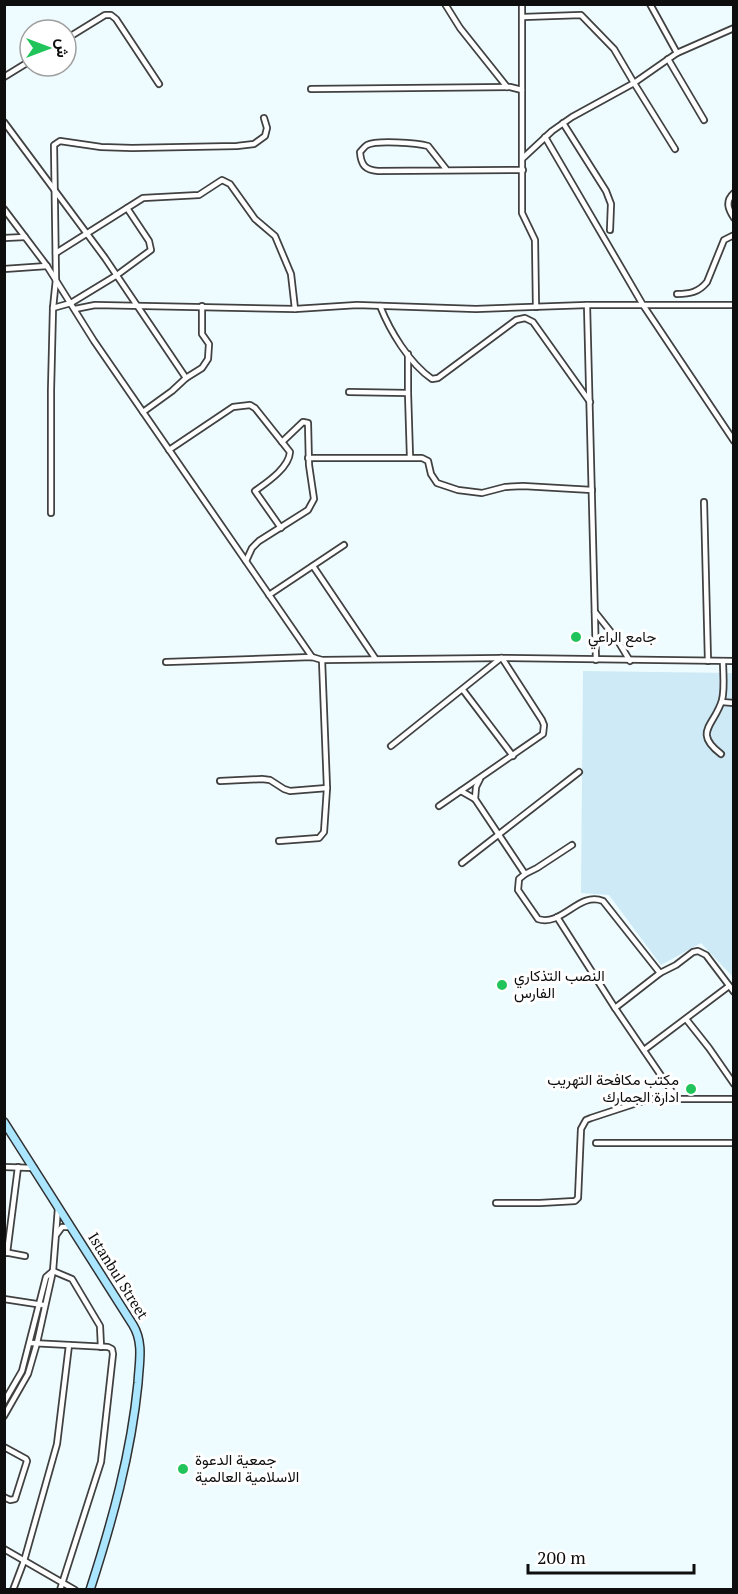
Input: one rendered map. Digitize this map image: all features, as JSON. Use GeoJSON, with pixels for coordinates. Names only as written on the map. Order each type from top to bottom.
{"type":"FeatureCollection","features":[{"type":"Feature","properties":{"kind":"street"},"geometry":{"type":"LineString","coordinates":[[445,4],[460,28],[507,87]]}},
{"type":"Feature","properties":{"kind":"street"},"geometry":{"type":"LineString","coordinates":[[522,4],[522,214],[535,242],[536,308]]}},
{"type":"Feature","properties":{"kind":"street"},"geometry":{"type":"LineString","coordinates":[[650,4],[677,53]]}},
{"type":"Feature","properties":{"kind":"street"},"geometry":{"type":"LineString","coordinates":[[78,32],[105,15],[111,15],[159,84]]}},
{"type":"Feature","properties":{"kind":"street"},"geometry":{"type":"LineString","coordinates":[[523,17],[581,15],[614,49],[675,149]]}},
{"type":"Feature","properties":{"kind":"street"},"geometry":{"type":"LineString","coordinates":[[523,158],[545,137],[579,112],[634,83],[677,53],[734,28]]}},
{"type":"Feature","properties":{"kind":"street"},"geometry":{"type":"LineString","coordinates":[[669,59],[704,120]]}},
{"type":"Feature","properties":{"kind":"street"},"geometry":{"type":"LineString","coordinates":[[4,77],[18,69]]}},
{"type":"Feature","properties":{"kind":"street"},"geometry":{"type":"LineString","coordinates":[[311,88],[507,87],[522,90]]}},
{"type":"Feature","properties":{"kind":"street"},"geometry":{"type":"LineString","coordinates":[[51,513],[51,390],[56,279],[54,145],[59,141],[101,147],[132,148],[254,144],[263,139],[267,128],[264,118]]}},
{"type":"Feature","properties":{"kind":"street"},"geometry":{"type":"LineString","coordinates":[[4,122],[117,275],[186,378]]}},
{"type":"Feature","properties":{"kind":"street"},"geometry":{"type":"LineString","coordinates":[[563,123],[606,191],[610,204],[610,230]]}},
{"type":"Feature","properties":{"kind":"street"},"geometry":{"type":"LineString","coordinates":[[4,135],[10,131]]}},
{"type":"Feature","properties":{"kind":"street"},"geometry":{"type":"LineString","coordinates":[[545,137],[643,305],[734,441]]}},
{"type":"Feature","properties":{"kind":"street"},"geometry":{"type":"LineString","coordinates":[[446,169],[428,146],[422,144],[368,145],[360,152],[360,161],[369,170],[523,170]]}},
{"type":"Feature","properties":{"kind":"street"},"geometry":{"type":"LineString","coordinates":[[56,254],[143,198],[199,195],[222,180],[230,184],[255,219],[275,236],[291,274],[296,309]]}},
{"type":"Feature","properties":{"kind":"street"},"geometry":{"type":"LineString","coordinates":[[734,193],[728,202],[734,218]]}},
{"type":"Feature","properties":{"kind":"street"},"geometry":{"type":"LineString","coordinates":[[53,308],[71,303],[117,275],[151,250],[149,241],[127,208]]}},
{"type":"Feature","properties":{"kind":"street"},"geometry":{"type":"LineString","coordinates":[[4,209],[56,279],[94,341],[312,657]]}},
{"type":"Feature","properties":{"kind":"street"},"geometry":{"type":"LineString","coordinates":[[677,294],[694,292],[702,288],[707,282],[724,240],[734,236]]}},
{"type":"Feature","properties":{"kind":"street"},"geometry":{"type":"LineString","coordinates":[[4,238],[26,237]]}},
{"type":"Feature","properties":{"kind":"street"},"geometry":{"type":"LineString","coordinates":[[4,269],[47,266]]}},
{"type":"Feature","properties":{"kind":"street"},"geometry":{"type":"LineString","coordinates":[[75,309],[95,305],[296,309],[357,305],[476,309],[587,305],[734,304]]}},
{"type":"Feature","properties":{"kind":"street"},"geometry":{"type":"LineString","coordinates":[[587,305],[596,660]]}},
{"type":"Feature","properties":{"kind":"street"},"geometry":{"type":"LineString","coordinates":[[143,412],[202,368],[208,359],[209,344],[202,336],[202,306]]}},
{"type":"Feature","properties":{"kind":"street"},"geometry":{"type":"LineString","coordinates":[[380,306],[393,333],[408,354],[425,374],[435,379],[516,320],[528,319],[533,322],[590,402]]}},
{"type":"Feature","properties":{"kind":"street"},"geometry":{"type":"LineString","coordinates":[[408,354],[410,457]]}},
{"type":"Feature","properties":{"kind":"street"},"geometry":{"type":"LineString","coordinates":[[349,392],[408,393]]}},
{"type":"Feature","properties":{"kind":"street"},"geometry":{"type":"LineString","coordinates":[[169,450],[219,416],[240,405],[250,405],[255,408],[290,452],[288,461],[255,491],[280,528]]}},
{"type":"Feature","properties":{"kind":"street"},"geometry":{"type":"LineString","coordinates":[[246,561],[252,548],[259,541],[308,510],[314,499],[306,422],[303,422],[282,442]]}},
{"type":"Feature","properties":{"kind":"street"},"geometry":{"type":"LineString","coordinates":[[308,458],[410,457],[425,459],[428,461],[434,481],[458,490],[482,493],[505,487],[523,486],[592,490]]}},
{"type":"Feature","properties":{"kind":"street"},"geometry":{"type":"LineString","coordinates":[[704,502],[708,661]]}},
{"type":"Feature","properties":{"kind":"street"},"geometry":{"type":"LineString","coordinates":[[269,595],[344,545]]}},
{"type":"Feature","properties":{"kind":"street"},"geometry":{"type":"LineString","coordinates":[[313,566],[375,658]]}},
{"type":"Feature","properties":{"kind":"street"},"geometry":{"type":"LineString","coordinates":[[595,612],[618,641],[630,661]]}},
{"type":"Feature","properties":{"kind":"street"},"geometry":{"type":"LineString","coordinates":[[166,662],[312,657],[322,660],[501,658],[734,661]]}},
{"type":"Feature","properties":{"kind":"street"},"geometry":{"type":"LineString","coordinates":[[392,746],[501,658]]}},
{"type":"Feature","properties":{"kind":"street"},"geometry":{"type":"LineString","coordinates":[[439,806],[543,734],[544,725],[501,658]]}},
{"type":"Feature","properties":{"kind":"street"},"geometry":{"type":"LineString","coordinates":[[279,841],[316,838],[323,835],[327,788],[322,660]]}},
{"type":"Feature","properties":{"kind":"street"},"geometry":{"type":"LineString","coordinates":[[721,754],[711,747],[706,735],[709,723],[722,702],[723,661]]}},
{"type":"Feature","properties":{"kind":"street"},"geometry":{"type":"LineString","coordinates":[[463,690],[513,756]]}},
{"type":"Feature","properties":{"kind":"street"},"geometry":{"type":"LineString","coordinates":[[722,702],[734,703]]}},
{"type":"Feature","properties":{"kind":"street"},"geometry":{"type":"LineString","coordinates":[[462,863],[579,772]]}},
{"type":"Feature","properties":{"kind":"street"},"geometry":{"type":"LineString","coordinates":[[475,799],[476,787],[480,779]]}},
{"type":"Feature","properties":{"kind":"street"},"geometry":{"type":"LineString","coordinates":[[220,781],[270,780],[290,791],[327,788]]}},
{"type":"Feature","properties":{"kind":"street"},"geometry":{"type":"LineString","coordinates":[[461,791],[475,799],[525,874]]}},
{"type":"Feature","properties":{"kind":"street"},"geometry":{"type":"LineString","coordinates":[[572,845],[525,874],[519,881],[518,890],[538,919],[547,921],[589,899],[603,901],[660,973]]}},
{"type":"Feature","properties":{"kind":"street"},"geometry":{"type":"LineString","coordinates":[[557,916],[676,1099]]}},
{"type":"Feature","properties":{"kind":"street"},"geometry":{"type":"LineString","coordinates":[[615,1008],[660,973],[698,951],[706,955],[734,992]]}},
{"type":"Feature","properties":{"kind":"street"},"geometry":{"type":"LineString","coordinates":[[644,1050],[729,986]]}},
{"type":"Feature","properties":{"kind":"street"},"geometry":{"type":"LineString","coordinates":[[686,1019],[734,1084]]}},
{"type":"Feature","properties":{"kind":"street"},"geometry":{"type":"LineString","coordinates":[[496,1203],[575,1201],[578,1198],[581,1129],[586,1120],[641,1101],[734,1099]]}},
{"type":"Feature","properties":{"kind":"street","name":"Istanbul Street"},"geometry":{"type":"LineString","coordinates":[[5,1125],[133,1324],[141,1344],[128,1459],[90,1590]]}},
{"type":"Feature","properties":{"kind":"street"},"geometry":{"type":"LineString","coordinates":[[596,1143],[734,1143]]}},
{"type":"Feature","properties":{"kind":"street"},"geometry":{"type":"LineString","coordinates":[[4,1167],[34,1168]]}},
{"type":"Feature","properties":{"kind":"street"},"geometry":{"type":"LineString","coordinates":[[18,1167],[6,1253],[24,1256]]}},
{"type":"Feature","properties":{"kind":"street"},"geometry":{"type":"LineString","coordinates":[[4,1416],[28,1374],[38,1343],[46,1277],[52,1271],[58,1205]]}},
{"type":"Feature","properties":{"kind":"street"},"geometry":{"type":"LineString","coordinates":[[4,1208],[13,1208]]}},
{"type":"Feature","properties":{"kind":"street"},"geometry":{"type":"LineString","coordinates":[[57,1234],[62,1227],[73,1228]]}},
{"type":"Feature","properties":{"kind":"street"},"geometry":{"type":"LineString","coordinates":[[52,1271],[72,1279],[100,1326],[101,1347]]}},
{"type":"Feature","properties":{"kind":"street"},"geometry":{"type":"LineString","coordinates":[[4,1299],[43,1305]]}},
{"type":"Feature","properties":{"kind":"street"},"geometry":{"type":"LineString","coordinates":[[4,1402],[22,1371],[43,1305]]}},
{"type":"Feature","properties":{"kind":"street"},"geometry":{"type":"LineString","coordinates":[[31,1343],[112,1349],[100,1462],[60,1590]]}},
{"type":"Feature","properties":{"kind":"street"},"geometry":{"type":"LineString","coordinates":[[13,1590],[24,1561],[57,1444],[69,1345]]}},
{"type":"Feature","properties":{"kind":"street"},"geometry":{"type":"LineString","coordinates":[[4,1447],[27,1461],[15,1499],[10,1500],[4,1497]]}},
{"type":"Feature","properties":{"kind":"street"},"geometry":{"type":"LineString","coordinates":[[4,1549],[75,1590]]}},
{"type":"Feature","properties":{"kind":"shaded area"},"geometry":{"type":"Polygon","coordinates":[[[583,671],[733,673],[733,977],[701,943],[661,965],[609,895],[581,893],[583,671]]]}},
{"type":"Feature","properties":{"kind":"place","name":"جامع الراعي"},"geometry":{"type":"Point","coordinates":[576,637]}},
{"type":"Feature","properties":{"kind":"place","name":"النصب التذكاري الفارس"},"geometry":{"type":"Point","coordinates":[502,985]}},
{"type":"Feature","properties":{"kind":"place","name":"مكتب مكافحة التهريب ادارة الجمارك"},"geometry":{"type":"Point","coordinates":[691,1089]}},
{"type":"Feature","properties":{"kind":"place","name":"جمعية الدعوة الاسلامية العالمية"},"geometry":{"type":"Point","coordinates":[183,1469]}}]}
